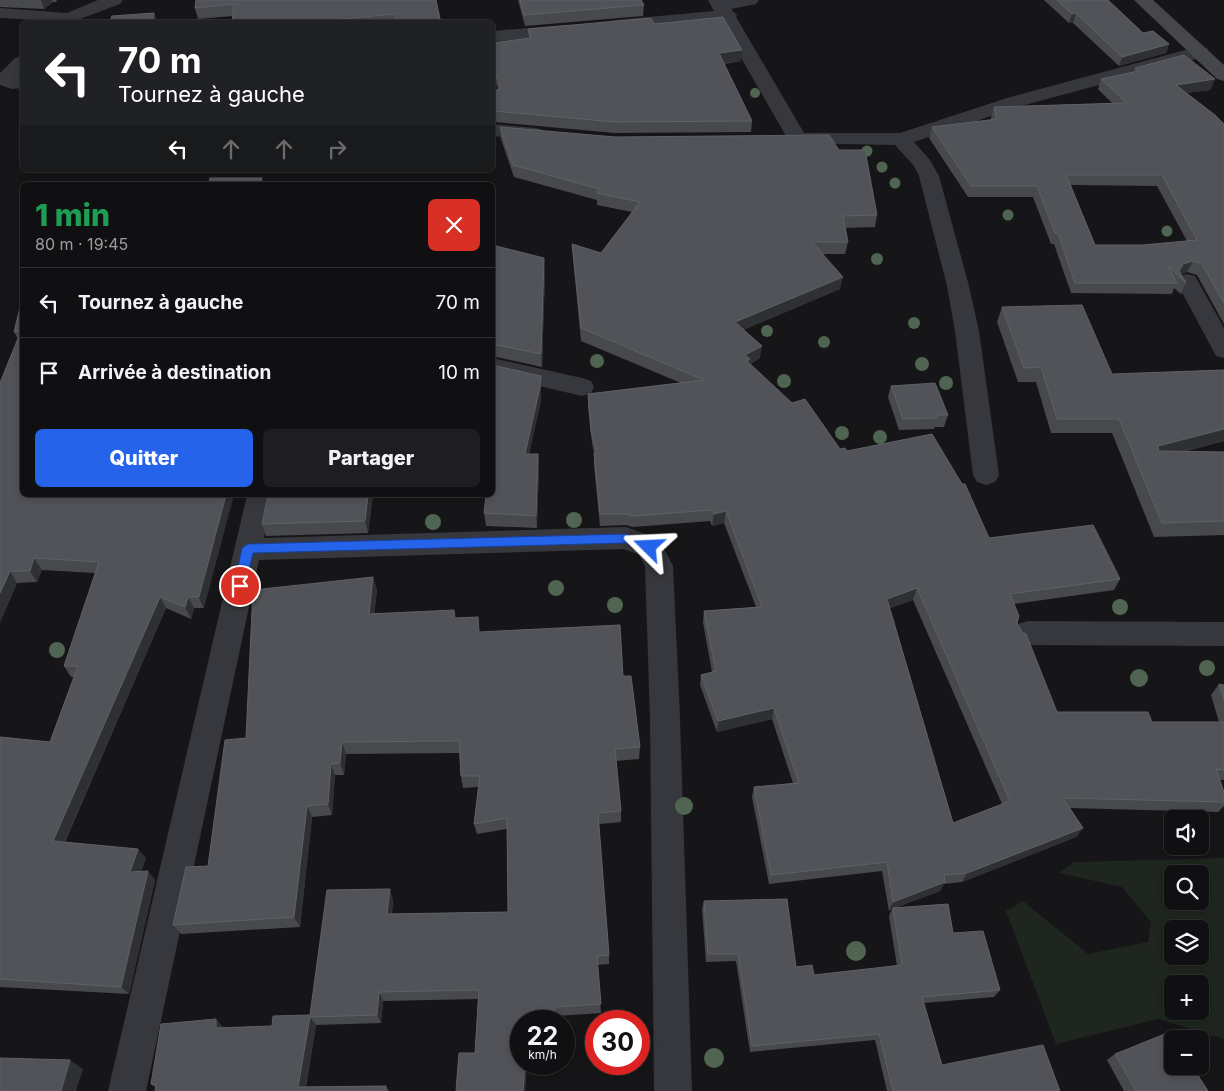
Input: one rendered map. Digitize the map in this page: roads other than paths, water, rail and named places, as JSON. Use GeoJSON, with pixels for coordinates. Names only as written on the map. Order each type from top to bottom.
{"type":"FeatureCollection","features":[{"type":"Feature","properties":{"kind":"main road"},"geometry":{"type":"LineString","coordinates":[[1143,0],[1224,75]]}},
{"type":"Feature","properties":{"kind":"street"},"geometry":{"type":"LineString","coordinates":[[0,13],[67,20],[114,0]]}},
{"type":"Feature","properties":{"kind":"street"},"geometry":{"type":"LineString","coordinates":[[600,26],[750,0]]}},
{"type":"Feature","properties":{"kind":"street"},"geometry":{"type":"LineString","coordinates":[[722,6],[789,139],[900,139],[1014,102],[1200,52]]}},
{"type":"Feature","properties":{"kind":"street"},"geometry":{"type":"LineString","coordinates":[[495,37],[581,28]]}},
{"type":"Feature","properties":{"kind":"street"},"geometry":{"type":"LineString","coordinates":[[20,64],[7,76],[6,81],[20,82]]}},
{"type":"Feature","properties":{"kind":"street"},"geometry":{"type":"LineString","coordinates":[[495,130],[559,136]]}},
{"type":"Feature","properties":{"kind":"street"},"geometry":{"type":"LineString","coordinates":[[900,139],[923,164],[929,176],[958,286],[967,331],[986,476]]}},
{"type":"Feature","properties":{"kind":"street"},"geometry":{"type":"LineString","coordinates":[[1186,281],[1224,350]]}},
{"type":"Feature","properties":{"kind":"street"},"geometry":{"type":"LineString","coordinates":[[495,367],[582,387]]}},
{"type":"Feature","properties":{"kind":"street"},"geometry":{"type":"LineString","coordinates":[[127,1091],[260,497]]}},
{"type":"Feature","properties":{"kind":"street"},"geometry":{"type":"LineString","coordinates":[[248,548],[626,538],[649,547],[659,566],[665,718],[673,1091]]}},
{"type":"Feature","properties":{"kind":"street"},"geometry":{"type":"LineString","coordinates":[[1028,632],[1224,634]]}}]}
